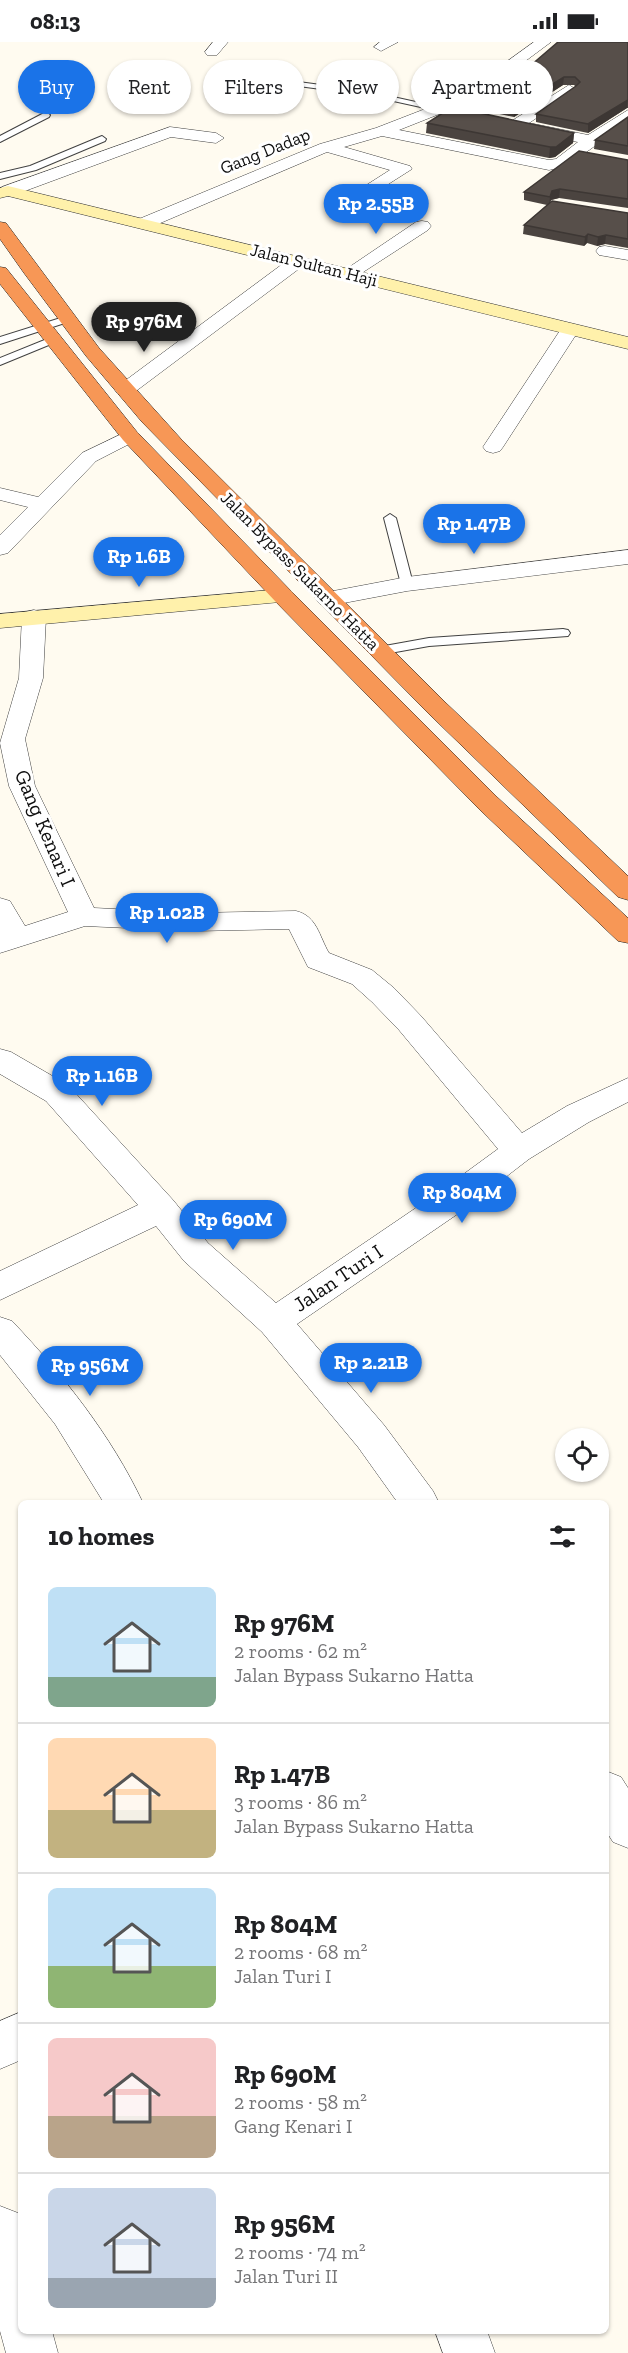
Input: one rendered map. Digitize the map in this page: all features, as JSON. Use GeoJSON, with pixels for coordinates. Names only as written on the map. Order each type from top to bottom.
{"type":"FeatureCollection","features":[{"type":"Feature","properties":{"kind":"highway","name":"Jalan Bypass Sukarno Hatta"},"geometry":{"type":"LineString","coordinates":[[0,227],[67,319],[164,434],[380,651],[561,829],[628,891]]}},
{"type":"Feature","properties":{"kind":"highway","name":"Jalan Bypass Sukarno Hatta"},"geometry":{"type":"LineString","coordinates":[[0,272],[46,333],[130,436],[283,596],[488,803],[628,934]]}},
{"type":"Feature","properties":{"kind":"street","name":"Gang Dadap"},"geometry":{"type":"LineString","coordinates":[[518,60],[544,42]]}},
{"type":"Feature","properties":{"kind":"street"},"geometry":{"type":"LineString","coordinates":[[569,90],[510,124],[594,148]]}},
{"type":"Feature","properties":{"kind":"street","name":"Gang Dadap"},"geometry":{"type":"LineString","coordinates":[[145,223],[326,147],[382,131],[424,114]]}},
{"type":"Feature","properties":{"kind":"street"},"geometry":{"type":"LineString","coordinates":[[467,114],[472,115]]}},
{"type":"Feature","properties":{"kind":"street"},"geometry":{"type":"LineString","coordinates":[[382,131],[542,164],[557,164],[575,152],[594,148],[628,115]]}},
{"type":"Feature","properties":{"kind":"street"},"geometry":{"type":"LineString","coordinates":[[3,187],[170,132],[216,138]]}},
{"type":"Feature","properties":{"kind":"street"},"geometry":{"type":"LineString","coordinates":[[326,147],[404,169]]}},
{"type":"Feature","properties":{"kind":"street"},"geometry":{"type":"LineString","coordinates":[[362,193],[421,160]]}},
{"type":"Feature","properties":{"kind":"street","name":"Jalan Sultan Haji"},"geometry":{"type":"LineString","coordinates":[[3,187],[628,343]]}},
{"type":"Feature","properties":{"kind":"street"},"geometry":{"type":"LineString","coordinates":[[348,274],[422,226]]}},
{"type":"Feature","properties":{"kind":"street"},"geometry":{"type":"LineString","coordinates":[[605,251],[628,255]]}},
{"type":"Feature","properties":{"kind":"street"},"geometry":{"type":"LineString","coordinates":[[125,390],[298,261]]}},
{"type":"Feature","properties":{"kind":"street"},"geometry":{"type":"LineString","coordinates":[[493,447],[570,330]]}},
{"type":"Feature","properties":{"kind":"street"},"geometry":{"type":"LineString","coordinates":[[0,548],[88,457],[130,436]]}},
{"type":"Feature","properties":{"kind":"street"},"geometry":{"type":"LineString","coordinates":[[0,494],[41,504]]}},
{"type":"Feature","properties":{"kind":"street"},"geometry":{"type":"LineString","coordinates":[[328,599],[407,584],[628,557]]}},
{"type":"Feature","properties":{"kind":"street"},"geometry":{"type":"LineString","coordinates":[[0,621],[283,596]]}},
{"type":"Feature","properties":{"kind":"street","name":"Gang Kenari I"},"geometry":{"type":"LineString","coordinates":[[34,617],[31,678],[12,739],[22,786],[84,917]]}},
{"type":"Feature","properties":{"kind":"street"},"geometry":{"type":"LineString","coordinates":[[0,906],[8,940],[84,917],[194,922],[296,920],[302,926],[318,960],[362,976],[383,995],[410,1023],[518,1151]]}},
{"type":"Feature","properties":{"kind":"street"},"geometry":{"type":"LineString","coordinates":[[0,1060],[57,1093],[161,1209],[196,1252],[274,1322]]}},
{"type":"Feature","properties":{"kind":"street","name":"Jalan Turi I"},"geometry":{"type":"LineString","coordinates":[[418,1500],[371,1436],[274,1322],[447,1204],[518,1151],[578,1114],[628,1089]]}},
{"type":"Feature","properties":{"kind":"street"},"geometry":{"type":"LineString","coordinates":[[0,1286],[161,1209]]}},
{"type":"Feature","properties":{"kind":"street"},"geometry":{"type":"LineString","coordinates":[[0,1331],[20,1352],[67,1413],[122,1500]]}},
{"type":"Feature","properties":{"kind":"street"},"geometry":{"type":"LineString","coordinates":[[609,1797],[628,1827]]}},
{"type":"Feature","properties":{"kind":"street"},"geometry":{"type":"LineString","coordinates":[[0,2046],[18,2037]]}},
{"type":"Feature","properties":{"kind":"street"},"geometry":{"type":"LineString","coordinates":[[0,2231],[18,2300]]}},
{"type":"Feature","properties":{"kind":"street"},"geometry":{"type":"LineString","coordinates":[[27,2334],[32,2353]]}},
{"type":"Feature","properties":{"kind":"street"},"geometry":{"type":"LineString","coordinates":[[462,2334],[469,2353]]}},
{"type":"Feature","properties":{"kind":"lane"},"geometry":{"type":"LineString","coordinates":[[304,85],[366,93],[411,102]]}},
{"type":"Feature","properties":{"kind":"lane"},"geometry":{"type":"LineString","coordinates":[[0,139],[46,115]]}},
{"type":"Feature","properties":{"kind":"lane"},"geometry":{"type":"LineString","coordinates":[[3,187],[49,162],[102,139]]}},
{"type":"Feature","properties":{"kind":"lane"},"geometry":{"type":"LineString","coordinates":[[0,362],[67,319]]}},
{"type":"Feature","properties":{"kind":"lane"},"geometry":{"type":"LineString","coordinates":[[0,341],[46,333]]}},
{"type":"Feature","properties":{"kind":"lane"},"geometry":{"type":"LineString","coordinates":[[390,518],[407,584]]}},
{"type":"Feature","properties":{"kind":"lane"},"geometry":{"type":"LineString","coordinates":[[380,651],[429,642],[562,633]]}},
{"type":"Feature","properties":{"kind":"building"},"geometry":{"type":"Polygon","coordinates":[[[558,42],[628,42],[628,100],[588,124],[536,114],[553,114],[553,102],[580,82],[575,77],[564,77],[553,84],[553,60],[537,60],[558,42]]]}},
{"type":"Feature","properties":{"kind":"building"},"geometry":{"type":"Polygon","coordinates":[[[441,114],[485,114],[574,133],[556,147],[550,147],[427,123],[441,114]]]}},
{"type":"Feature","properties":{"kind":"building"},"geometry":{"type":"Polygon","coordinates":[[[628,117],[628,146],[595,140],[628,117]]]}},
{"type":"Feature","properties":{"kind":"building"},"geometry":{"type":"Polygon","coordinates":[[[579,151],[628,160],[628,199],[560,189],[552,191],[550,197],[524,192],[579,151]]]}},
{"type":"Feature","properties":{"kind":"building"},"geometry":{"type":"Polygon","coordinates":[[[552,201],[628,213],[628,239],[588,234],[585,237],[524,225],[552,201]]]}}]}
